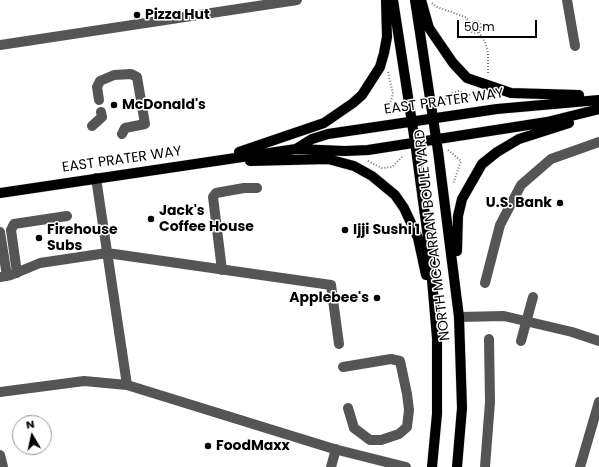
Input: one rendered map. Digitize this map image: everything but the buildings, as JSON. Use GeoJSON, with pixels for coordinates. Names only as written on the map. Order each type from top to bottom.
{"type":"FeatureCollection","features":[{"type":"Feature","properties":{"kind":"main road"},"geometry":{"type":"LineString","coordinates":[[204,162],[254,148],[324,123],[353,103],[371,81],[380,67],[387,37],[386,0]]}},
{"type":"Feature","properties":{"kind":"main road","name":"NORTH MCCARRAN BOULEVARD"},"geometry":{"type":"LineString","coordinates":[[393,0],[412,120],[429,246],[437,338],[437,414],[432,467]]}},
{"type":"Feature","properties":{"kind":"main road","name":"NORTH MCCARRAN BOULEVARD"},"geometry":{"type":"LineString","coordinates":[[415,0],[436,139],[459,317],[462,408],[457,467]]}},
{"type":"Feature","properties":{"kind":"main road"},"geometry":{"type":"LineString","coordinates":[[425,0],[429,28],[445,52],[467,78],[510,93],[599,96]]}},
{"type":"Feature","properties":{"kind":"main road","name":"EAST PRATER WAY"},"geometry":{"type":"LineString","coordinates":[[296,149],[312,139],[328,134],[412,120],[524,105],[599,100]]}},
{"type":"Feature","properties":{"kind":"main road","name":"EAST PRATER WAY"},"geometry":{"type":"LineString","coordinates":[[0,193],[296,149],[345,151],[415,142],[547,122],[599,109]]}},
{"type":"Feature","properties":{"kind":"main road"},"geometry":{"type":"LineString","coordinates":[[459,317],[458,216],[462,199],[482,164],[497,152],[519,139],[599,112]]}},
{"type":"Feature","properties":{"kind":"main road"},"geometry":{"type":"LineString","coordinates":[[204,162],[328,159],[354,166],[383,184],[404,208],[418,238],[437,338]]}},
{"type":"Feature","properties":{"kind":"lane"},"geometry":{"type":"LineString","coordinates":[[0,45],[298,0]]}},
{"type":"Feature","properties":{"kind":"lane"},"geometry":{"type":"LineString","coordinates":[[567,0],[575,46]]}},
{"type":"Feature","properties":{"kind":"lane"},"geometry":{"type":"LineString","coordinates":[[99,100],[97,87],[100,81],[114,75],[131,74],[137,77],[145,124],[125,128],[122,134]]}},
{"type":"Feature","properties":{"kind":"lane"},"geometry":{"type":"LineString","coordinates":[[92,126],[102,117],[101,112]]}},
{"type":"Feature","properties":{"kind":"lane"},"geometry":{"type":"LineString","coordinates":[[485,284],[500,225],[521,185],[551,159],[599,142]]}},
{"type":"Feature","properties":{"kind":"lane"},"geometry":{"type":"LineString","coordinates":[[96,178],[127,385]]}},
{"type":"Feature","properties":{"kind":"lane"},"geometry":{"type":"LineString","coordinates":[[222,270],[213,197],[216,193],[244,188],[257,188]]}},
{"type":"Feature","properties":{"kind":"lane"},"geometry":{"type":"LineString","coordinates":[[17,273],[11,230],[14,224],[67,216]]}},
{"type":"Feature","properties":{"kind":"lane"},"geometry":{"type":"LineString","coordinates":[[0,232],[4,276],[17,273],[40,263],[107,253],[331,285],[339,344]]}},
{"type":"Feature","properties":{"kind":"lane"},"geometry":{"type":"LineString","coordinates":[[521,341],[525,321],[533,297]]}},
{"type":"Feature","properties":{"kind":"lane"},"geometry":{"type":"LineString","coordinates":[[459,317],[504,316],[572,332],[599,341]]}},
{"type":"Feature","properties":{"kind":"lane"},"geometry":{"type":"LineString","coordinates":[[485,467],[490,402],[489,339]]}},
{"type":"Feature","properties":{"kind":"lane"},"geometry":{"type":"LineString","coordinates":[[343,367],[391,359],[400,361],[409,410],[408,427],[399,434],[381,440],[370,440],[354,428],[348,408]]}},
{"type":"Feature","properties":{"kind":"lane"},"geometry":{"type":"LineString","coordinates":[[0,392],[84,381],[127,385],[336,449],[406,467]]}},
{"type":"Feature","properties":{"kind":"lane"},"geometry":{"type":"LineString","coordinates":[[580,467],[599,402]]}},
{"type":"Feature","properties":{"kind":"lane"},"geometry":{"type":"LineString","coordinates":[[331,467],[336,449]]}},
{"type":"Feature","properties":{"kind":"lane"},"geometry":{"type":"LineString","coordinates":[[0,455],[3,467]]}},
{"type":"Feature","properties":{"kind":"path"},"geometry":{"type":"LineString","coordinates":[[425,0],[437,7],[465,17],[471,22],[479,22],[482,27],[479,32]]}},
{"type":"Feature","properties":{"kind":"path"},"geometry":{"type":"LineString","coordinates":[[471,22],[469,25],[471,31],[476,33],[479,32]]}},
{"type":"Feature","properties":{"kind":"path"},"geometry":{"type":"LineString","coordinates":[[479,32],[485,42],[488,53],[488,74],[484,80]]}},
{"type":"Feature","properties":{"kind":"path"},"geometry":{"type":"LineString","coordinates":[[388,70],[393,94],[390,104],[397,110]]}},
{"type":"Feature","properties":{"kind":"path"},"geometry":{"type":"LineString","coordinates":[[441,103],[452,93],[459,91],[472,94],[478,91]]}},
{"type":"Feature","properties":{"kind":"path"},"geometry":{"type":"LineString","coordinates":[[447,150],[452,152],[460,161],[452,187]]}},
{"type":"Feature","properties":{"kind":"path"},"geometry":{"type":"LineString","coordinates":[[362,160],[372,161],[382,168],[387,168],[392,167],[403,156]]}},
{"type":"Feature","properties":{"kind":"place","name":"Pizza Hut"},"geometry":{"type":"Point","coordinates":[137,15]}},
{"type":"Feature","properties":{"kind":"place","name":"McDonald's"},"geometry":{"type":"Point","coordinates":[114,105]}},
{"type":"Feature","properties":{"kind":"place","name":"U.S. Bank"},"geometry":{"type":"Point","coordinates":[560,203]}},
{"type":"Feature","properties":{"kind":"place","name":"Jack's Coffee House"},"geometry":{"type":"Point","coordinates":[151,219]}},
{"type":"Feature","properties":{"kind":"place","name":"Ijji Sushi 1"},"geometry":{"type":"Point","coordinates":[345,230]}},
{"type":"Feature","properties":{"kind":"place","name":"Firehouse Subs"},"geometry":{"type":"Point","coordinates":[39,238]}},
{"type":"Feature","properties":{"kind":"place","name":"Applebee's"},"geometry":{"type":"Point","coordinates":[377,298]}},
{"type":"Feature","properties":{"kind":"place","name":"FoodMaxx"},"geometry":{"type":"Point","coordinates":[208,446]}}]}
